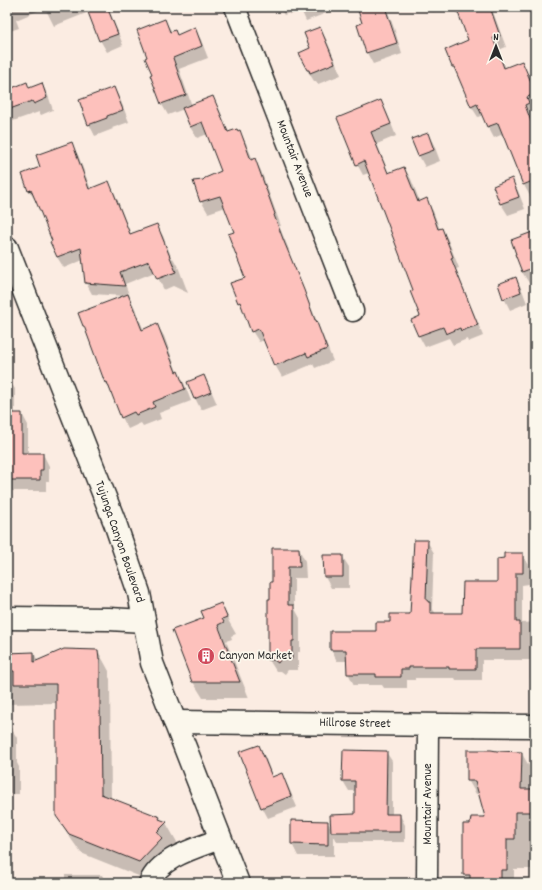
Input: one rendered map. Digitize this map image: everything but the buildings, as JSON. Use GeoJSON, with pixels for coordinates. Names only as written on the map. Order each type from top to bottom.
{"type":"FeatureCollection","features":[{"type":"Feature","properties":{"kind":"street","name":"Mountair Avenue"},"geometry":{"type":"LineString","coordinates":[[235,7],[353,311]]}},
{"type":"Feature","properties":{"kind":"street","name":"Tujunga Canyon Boulevard"},"geometry":{"type":"LineString","coordinates":[[7,248],[115,523],[139,593],[152,663],[238,883]]}},
{"type":"Feature","properties":{"kind":"street"},"geometry":{"type":"LineString","coordinates":[[7,618],[109,619],[144,621]]}},
{"type":"Feature","properties":{"kind":"street","name":"Hillrose Street"},"geometry":{"type":"LineString","coordinates":[[175,722],[535,726]]}},
{"type":"Feature","properties":{"kind":"street","name":"Mountair Avenue"},"geometry":{"type":"LineString","coordinates":[[427,883],[428,725]]}},
{"type":"Feature","properties":{"kind":"street"},"geometry":{"type":"LineString","coordinates":[[149,883],[152,876],[166,862],[190,850],[220,839]]}},
{"type":"Feature","properties":{"kind":"place","name":"Canyon Market"},"geometry":{"type":"Point","coordinates":[206,656]}}]}
